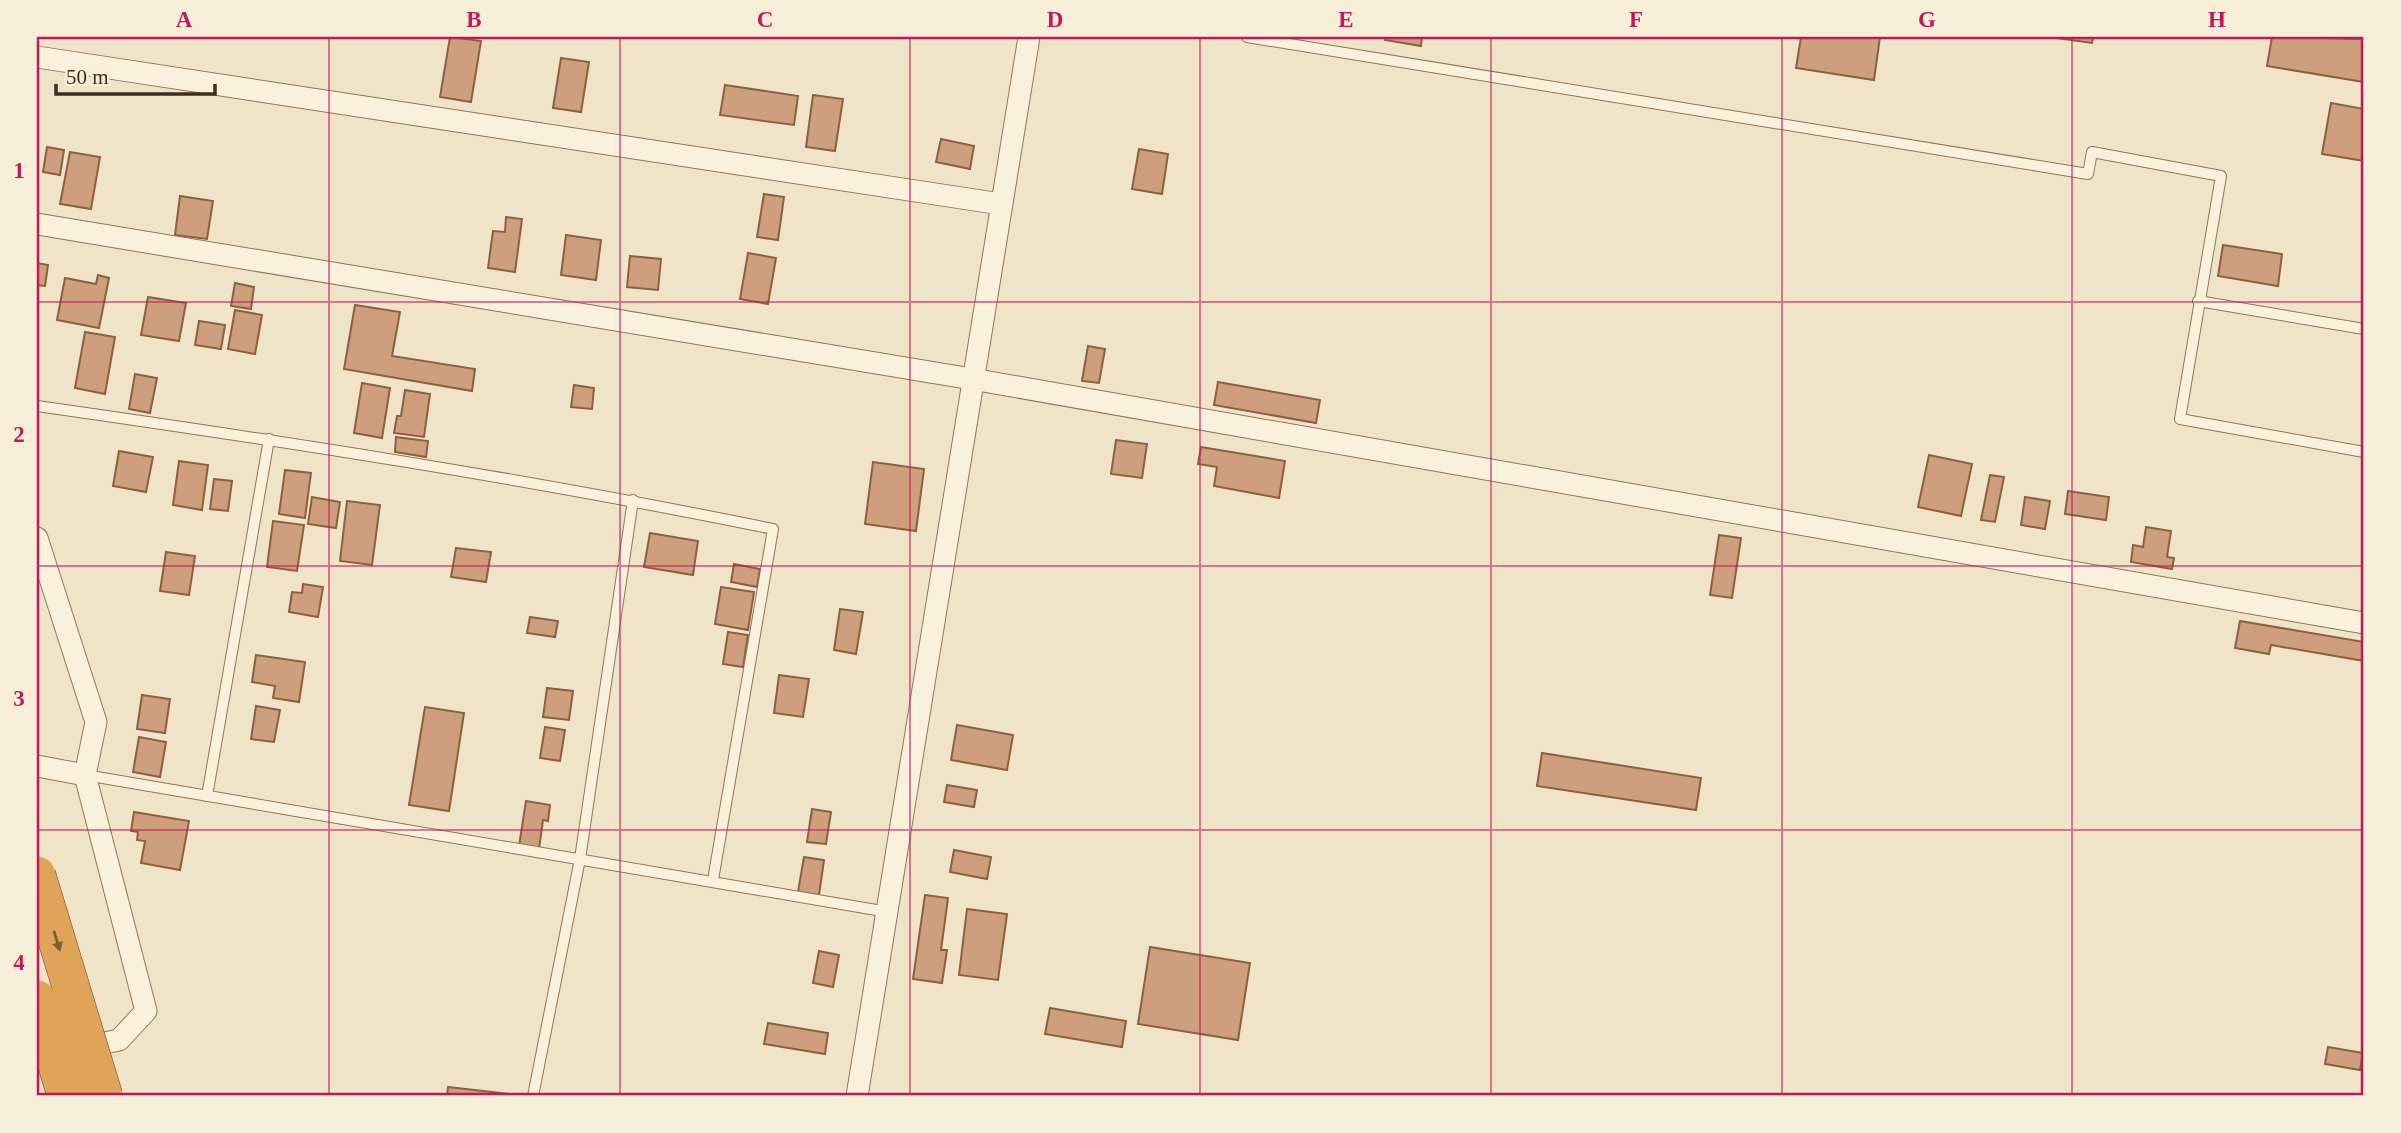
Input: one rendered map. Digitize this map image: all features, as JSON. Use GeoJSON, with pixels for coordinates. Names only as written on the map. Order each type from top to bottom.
{"type":"FeatureCollection","features":[{"type":"Feature","properties":{"kind":"highway"},"geometry":{"type":"LineString","coordinates":[[37,876],[104,1096]]}},
{"type":"Feature","properties":{"kind":"highway"},"geometry":{"type":"LineString","coordinates":[[37,999],[66,1096]]}},
{"type":"Feature","properties":{"kind":"street"},"geometry":{"type":"LineString","coordinates":[[857,1096],[1029,37]]}},
{"type":"Feature","properties":{"kind":"street"},"geometry":{"type":"LineString","coordinates":[[37,57],[1001,204]]}},
{"type":"Feature","properties":{"kind":"street"},"geometry":{"type":"LineString","coordinates":[[37,224],[972,379],[2364,623]]}},
{"type":"Feature","properties":{"kind":"street"},"geometry":{"type":"LineString","coordinates":[[37,538],[96,722],[85,775],[146,1011],[119,1040],[37,1057]]}},
{"type":"Feature","properties":{"kind":"street"},"geometry":{"type":"LineString","coordinates":[[37,766],[85,775]]}},
{"type":"Feature","properties":{"kind":"lane"},"geometry":{"type":"LineString","coordinates":[[1247,37],[2088,174],[2092,152],[2221,176],[2180,419],[2364,452]]}},
{"type":"Feature","properties":{"kind":"lane"},"geometry":{"type":"LineString","coordinates":[[2198,301],[2364,329]]}},
{"type":"Feature","properties":{"kind":"lane"},"geometry":{"type":"LineString","coordinates":[[37,406],[269,439],[633,500],[773,529],[713,880]]}},
{"type":"Feature","properties":{"kind":"lane"},"geometry":{"type":"LineString","coordinates":[[207,796],[269,439]]}},
{"type":"Feature","properties":{"kind":"lane"},"geometry":{"type":"LineString","coordinates":[[533,1096],[580,859],[633,500]]}},
{"type":"Feature","properties":{"kind":"lane"},"geometry":{"type":"LineString","coordinates":[[85,775],[713,880],[888,912]]}},
{"type":"Feature","properties":{"kind":"building"},"geometry":{"type":"Polygon","coordinates":[[[450,37],[481,41],[471,102],[440,97],[450,37]]]}},
{"type":"Feature","properties":{"kind":"building"},"geometry":{"type":"Polygon","coordinates":[[[1386,37],[1422,37],[1421,46],[1385,40],[1386,37]]]}},
{"type":"Feature","properties":{"kind":"building"},"geometry":{"type":"Polygon","coordinates":[[[1801,37],[1880,37],[1874,80],[1796,68],[1801,37]]]}},
{"type":"Feature","properties":{"kind":"building"},"geometry":{"type":"Polygon","coordinates":[[[2049,37],[2093,37],[2092,43],[2049,37]]]}},
{"type":"Feature","properties":{"kind":"building"},"geometry":{"type":"Polygon","coordinates":[[[2272,37],[2364,39],[2364,82],[2267,66],[2272,37]]]}},
{"type":"Feature","properties":{"kind":"building"},"geometry":{"type":"Polygon","coordinates":[[[561,58],[589,62],[581,112],[553,108],[561,58]]]}},
{"type":"Feature","properties":{"kind":"building"},"geometry":{"type":"Polygon","coordinates":[[[725,85],[798,96],[794,125],[720,115],[725,85]]]}},
{"type":"Feature","properties":{"kind":"building"},"geometry":{"type":"Polygon","coordinates":[[[813,95],[843,99],[835,151],[806,147],[813,95]]]}},
{"type":"Feature","properties":{"kind":"building"},"geometry":{"type":"Polygon","coordinates":[[[2331,103],[2364,109],[2364,161],[2322,154],[2331,103]]]}},
{"type":"Feature","properties":{"kind":"building"},"geometry":{"type":"Polygon","coordinates":[[[941,139],[974,146],[970,169],[936,162],[941,139]]]}},
{"type":"Feature","properties":{"kind":"building"},"geometry":{"type":"Polygon","coordinates":[[[47,147],[64,150],[60,175],[43,172],[47,147]]]}},
{"type":"Feature","properties":{"kind":"building"},"geometry":{"type":"Polygon","coordinates":[[[1139,149],[1168,154],[1162,194],[1132,189],[1139,149]]]}},
{"type":"Feature","properties":{"kind":"building"},"geometry":{"type":"Polygon","coordinates":[[[70,152],[100,157],[91,209],[60,204],[70,152]]]}},
{"type":"Feature","properties":{"kind":"building"},"geometry":{"type":"Polygon","coordinates":[[[764,194],[784,197],[778,240],[757,237],[764,194]]]}},
{"type":"Feature","properties":{"kind":"building"},"geometry":{"type":"Polygon","coordinates":[[[180,196],[213,201],[207,239],[175,235],[180,196]]]}},
{"type":"Feature","properties":{"kind":"building"},"geometry":{"type":"Polygon","coordinates":[[[506,217],[522,219],[515,272],[488,268],[493,231],[505,232],[506,217]]]}},
{"type":"Feature","properties":{"kind":"building"},"geometry":{"type":"Polygon","coordinates":[[[566,235],[601,240],[596,280],[561,275],[566,235]]]}},
{"type":"Feature","properties":{"kind":"building"},"geometry":{"type":"Polygon","coordinates":[[[2223,245],[2282,254],[2278,286],[2218,276],[2223,245]]]}},
{"type":"Feature","properties":{"kind":"building"},"geometry":{"type":"Polygon","coordinates":[[[748,253],[776,258],[768,304],[740,299],[748,253]]]}},
{"type":"Feature","properties":{"kind":"building"},"geometry":{"type":"Polygon","coordinates":[[[630,256],[661,259],[658,290],[627,287],[630,256]]]}},
{"type":"Feature","properties":{"kind":"building"},"geometry":{"type":"Polygon","coordinates":[[[37,263],[48,265],[45,286],[37,285],[37,263]]]}},
{"type":"Feature","properties":{"kind":"building"},"geometry":{"type":"Polygon","coordinates":[[[98,275],[109,278],[99,328],[57,320],[65,278],[96,284],[98,275]]]}},
{"type":"Feature","properties":{"kind":"building"},"geometry":{"type":"Polygon","coordinates":[[[235,283],[254,287],[251,309],[231,306],[235,283]]]}},
{"type":"Feature","properties":{"kind":"building"},"geometry":{"type":"Polygon","coordinates":[[[148,297],[186,303],[179,341],[141,335],[148,297]]]}},
{"type":"Feature","properties":{"kind":"building"},"geometry":{"type":"Polygon","coordinates":[[[355,305],[400,312],[392,356],[475,369],[472,391],[344,369],[355,305]]]}},
{"type":"Feature","properties":{"kind":"building"},"geometry":{"type":"Polygon","coordinates":[[[235,310],[262,315],[255,354],[228,349],[235,310]]]}},
{"type":"Feature","properties":{"kind":"building"},"geometry":{"type":"Polygon","coordinates":[[[199,321],[225,325],[221,349],[195,345],[199,321]]]}},
{"type":"Feature","properties":{"kind":"building"},"geometry":{"type":"Polygon","coordinates":[[[85,332],[115,337],[105,394],[75,388],[85,332]]]}},
{"type":"Feature","properties":{"kind":"building"},"geometry":{"type":"Polygon","coordinates":[[[1088,346],[1105,349],[1099,383],[1082,381],[1088,346]]]}},
{"type":"Feature","properties":{"kind":"building"},"geometry":{"type":"Polygon","coordinates":[[[135,374],[157,378],[150,413],[129,409],[135,374]]]}},
{"type":"Feature","properties":{"kind":"building"},"geometry":{"type":"Polygon","coordinates":[[[1218,382],[1320,400],[1316,423],[1214,405],[1218,382]]]}},
{"type":"Feature","properties":{"kind":"building"},"geometry":{"type":"Polygon","coordinates":[[[362,383],[390,388],[382,438],[354,433],[362,383]]]}},
{"type":"Feature","properties":{"kind":"building"},"geometry":{"type":"Polygon","coordinates":[[[574,385],[594,388],[592,409],[571,407],[574,385]]]}},
{"type":"Feature","properties":{"kind":"building"},"geometry":{"type":"Polygon","coordinates":[[[405,390],[430,394],[424,437],[394,433],[397,416],[401,416],[405,390]]]}},
{"type":"Feature","properties":{"kind":"building"},"geometry":{"type":"Polygon","coordinates":[[[396,437],[428,441],[426,457],[395,452],[396,437]]]}},
{"type":"Feature","properties":{"kind":"building"},"geometry":{"type":"Polygon","coordinates":[[[1116,440],[1147,444],[1142,478],[1111,474],[1116,440]]]}},
{"type":"Feature","properties":{"kind":"building"},"geometry":{"type":"Polygon","coordinates":[[[1201,447],[1285,461],[1279,498],[1214,486],[1217,467],[1198,464],[1201,447]]]}},
{"type":"Feature","properties":{"kind":"building"},"geometry":{"type":"Polygon","coordinates":[[[119,451],[153,457],[146,492],[113,486],[119,451]]]}},
{"type":"Feature","properties":{"kind":"building"},"geometry":{"type":"Polygon","coordinates":[[[1929,455],[1972,464],[1961,516],[1918,507],[1929,455]]]}},
{"type":"Feature","properties":{"kind":"building"},"geometry":{"type":"Polygon","coordinates":[[[179,461],[208,465],[202,510],[173,505],[179,461]]]}},
{"type":"Feature","properties":{"kind":"building"},"geometry":{"type":"Polygon","coordinates":[[[873,462],[924,469],[916,531],[865,524],[873,462]]]}},
{"type":"Feature","properties":{"kind":"building"},"geometry":{"type":"Polygon","coordinates":[[[285,470],[311,473],[305,518],[279,514],[285,470]]]}},
{"type":"Feature","properties":{"kind":"building"},"geometry":{"type":"Polygon","coordinates":[[[1990,475],[2004,477],[1995,522],[1981,520],[1990,475]]]}},
{"type":"Feature","properties":{"kind":"building"},"geometry":{"type":"Polygon","coordinates":[[[214,479],[232,481],[228,511],[210,509],[214,479]]]}},
{"type":"Feature","properties":{"kind":"building"},"geometry":{"type":"Polygon","coordinates":[[[2068,491],[2109,497],[2106,520],[2065,514],[2068,491]]]}},
{"type":"Feature","properties":{"kind":"building"},"geometry":{"type":"Polygon","coordinates":[[[312,497],[340,502],[336,528],[308,524],[312,497]]]}},
{"type":"Feature","properties":{"kind":"building"},"geometry":{"type":"Polygon","coordinates":[[[2025,497],[2050,501],[2045,529],[2021,525],[2025,497]]]}},
{"type":"Feature","properties":{"kind":"building"},"geometry":{"type":"Polygon","coordinates":[[[347,501],[380,505],[372,565],[340,561],[347,501]]]}},
{"type":"Feature","properties":{"kind":"building"},"geometry":{"type":"Polygon","coordinates":[[[273,521],[304,525],[297,571],[267,567],[273,521]]]}},
{"type":"Feature","properties":{"kind":"building"},"geometry":{"type":"Polygon","coordinates":[[[2146,527],[2171,531],[2167,557],[2174,558],[2172,569],[2131,562],[2133,545],[2143,547],[2146,527]]]}},
{"type":"Feature","properties":{"kind":"building"},"geometry":{"type":"Polygon","coordinates":[[[650,533],[698,541],[693,575],[644,567],[650,533]]]}},
{"type":"Feature","properties":{"kind":"building"},"geometry":{"type":"Polygon","coordinates":[[[1719,535],[1741,538],[1732,598],[1710,595],[1719,535]]]}},
{"type":"Feature","properties":{"kind":"building"},"geometry":{"type":"Polygon","coordinates":[[[456,548],[491,552],[486,582],[451,577],[456,548]]]}},
{"type":"Feature","properties":{"kind":"building"},"geometry":{"type":"Polygon","coordinates":[[[166,552],[195,556],[189,595],[160,591],[166,552]]]}},
{"type":"Feature","properties":{"kind":"building"},"geometry":{"type":"Polygon","coordinates":[[[734,564],[760,569],[757,587],[731,582],[734,564]]]}},
{"type":"Feature","properties":{"kind":"building"},"geometry":{"type":"Polygon","coordinates":[[[303,584],[323,587],[318,617],[289,612],[292,592],[302,593],[303,584]]]}},
{"type":"Feature","properties":{"kind":"building"},"geometry":{"type":"Polygon","coordinates":[[[721,587],[754,592],[748,630],[715,624],[721,587]]]}},
{"type":"Feature","properties":{"kind":"building"},"geometry":{"type":"Polygon","coordinates":[[[840,609],[863,612],[856,654],[834,650],[840,609]]]}},
{"type":"Feature","properties":{"kind":"building"},"geometry":{"type":"Polygon","coordinates":[[[530,617],[558,621],[555,637],[527,633],[530,617]]]}},
{"type":"Feature","properties":{"kind":"building"},"geometry":{"type":"Polygon","coordinates":[[[2240,621],[2364,642],[2364,661],[2271,645],[2269,654],[2235,648],[2240,621]]]}},
{"type":"Feature","properties":{"kind":"building"},"geometry":{"type":"Polygon","coordinates":[[[728,632],[748,635],[743,667],[723,664],[728,632]]]}},
{"type":"Feature","properties":{"kind":"building"},"geometry":{"type":"Polygon","coordinates":[[[256,655],[305,662],[299,702],[273,698],[275,686],[252,682],[256,655]]]}},
{"type":"Feature","properties":{"kind":"building"},"geometry":{"type":"Polygon","coordinates":[[[779,675],[809,679],[803,717],[774,713],[779,675]]]}},
{"type":"Feature","properties":{"kind":"building"},"geometry":{"type":"Polygon","coordinates":[[[547,688],[573,691],[569,720],[543,717],[547,688]]]}},
{"type":"Feature","properties":{"kind":"building"},"geometry":{"type":"Polygon","coordinates":[[[142,695],[170,699],[165,733],[137,729],[142,695]]]}},
{"type":"Feature","properties":{"kind":"building"},"geometry":{"type":"Polygon","coordinates":[[[256,706],[280,710],[274,742],[251,739],[256,706]]]}},
{"type":"Feature","properties":{"kind":"building"},"geometry":{"type":"Polygon","coordinates":[[[425,707],[464,713],[449,811],[409,805],[425,707]]]}},
{"type":"Feature","properties":{"kind":"building"},"geometry":{"type":"Polygon","coordinates":[[[957,725],[1013,735],[1007,770],[951,760],[957,725]]]}},
{"type":"Feature","properties":{"kind":"building"},"geometry":{"type":"Polygon","coordinates":[[[545,727],[565,730],[560,761],[540,758],[545,727]]]}},
{"type":"Feature","properties":{"kind":"building"},"geometry":{"type":"Polygon","coordinates":[[[139,737],[166,742],[160,777],[133,772],[139,737]]]}},
{"type":"Feature","properties":{"kind":"building"},"geometry":{"type":"Polygon","coordinates":[[[1542,753],[1701,778],[1696,810],[1537,786],[1542,753]]]}},
{"type":"Feature","properties":{"kind":"building"},"geometry":{"type":"Polygon","coordinates":[[[947,785],[977,790],[974,807],[944,802],[947,785]]]}},
{"type":"Feature","properties":{"kind":"building"},"geometry":{"type":"Polygon","coordinates":[[[526,801],[550,805],[548,821],[543,820],[539,849],[519,846],[526,801]]]}},
{"type":"Feature","properties":{"kind":"building"},"geometry":{"type":"Polygon","coordinates":[[[812,809],[831,812],[826,844],[807,842],[812,809]]]}},
{"type":"Feature","properties":{"kind":"building"},"geometry":{"type":"Polygon","coordinates":[[[134,812],[189,821],[180,870],[141,863],[145,841],[137,840],[138,832],[131,831],[134,812]]]}},
{"type":"Feature","properties":{"kind":"building"},"geometry":{"type":"Polygon","coordinates":[[[954,850],[991,857],[987,879],[950,872],[954,850]]]}},
{"type":"Feature","properties":{"kind":"building"},"geometry":{"type":"Polygon","coordinates":[[[804,857],[824,860],[819,895],[798,892],[804,857]]]}},
{"type":"Feature","properties":{"kind":"building"},"geometry":{"type":"Polygon","coordinates":[[[925,895],[948,898],[941,950],[947,950],[942,983],[913,979],[925,895]]]}},
{"type":"Feature","properties":{"kind":"building"},"geometry":{"type":"Polygon","coordinates":[[[967,909],[1007,914],[998,980],[959,975],[967,909]]]}},
{"type":"Feature","properties":{"kind":"building"},"geometry":{"type":"Polygon","coordinates":[[[1150,947],[1250,963],[1238,1040],[1138,1024],[1150,947]]]}},
{"type":"Feature","properties":{"kind":"building"},"geometry":{"type":"Polygon","coordinates":[[[819,951],[839,955],[833,987],[813,983],[819,951]]]}},
{"type":"Feature","properties":{"kind":"building"},"geometry":{"type":"Polygon","coordinates":[[[1050,1008],[1126,1021],[1122,1047],[1045,1034],[1050,1008]]]}},
{"type":"Feature","properties":{"kind":"building"},"geometry":{"type":"Polygon","coordinates":[[[768,1023],[828,1033],[825,1054],[764,1044],[768,1023]]]}},
{"type":"Feature","properties":{"kind":"building"},"geometry":{"type":"Polygon","coordinates":[[[2328,1047],[2363,1053],[2360,1070],[2325,1064],[2328,1047]]]}},
{"type":"Feature","properties":{"kind":"building"},"geometry":{"type":"Polygon","coordinates":[[[448,1087],[509,1094],[447,1096],[448,1087]]]}}]}
